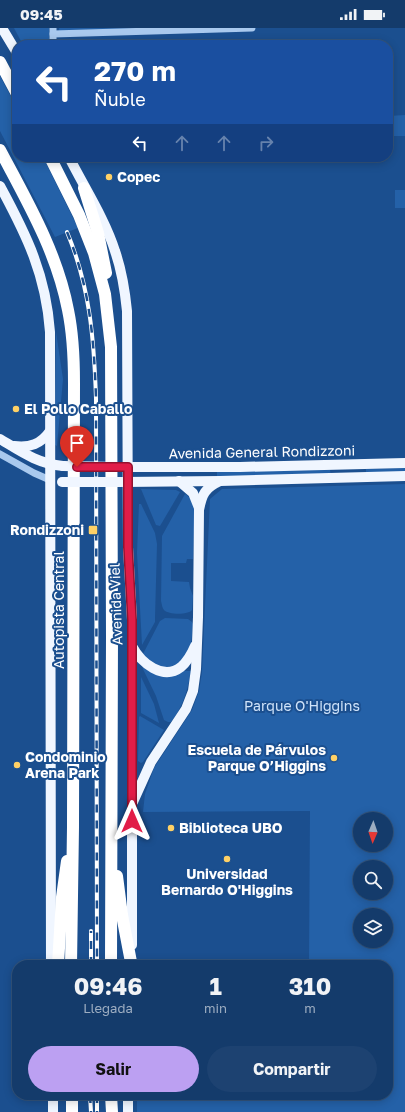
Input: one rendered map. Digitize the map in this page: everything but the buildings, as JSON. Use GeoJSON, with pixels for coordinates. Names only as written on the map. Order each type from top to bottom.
{"type":"FeatureCollection","features":[{"type":"Feature","properties":{"kind":"highway"},"geometry":{"type":"LineString","coordinates":[[0,62],[12,85]]}},
{"type":"Feature","properties":{"kind":"highway","name":"Autopista Central"},"geometry":{"type":"LineString","coordinates":[[0,150],[36,218],[51,252],[65,295],[71,329],[74,383],[72,960]]}},
{"type":"Feature","properties":{"kind":"highway"},"geometry":{"type":"LineString","coordinates":[[53,162],[87,233],[100,274],[108,314]]}},
{"type":"Feature","properties":{"kind":"highway"},"geometry":{"type":"LineString","coordinates":[[84,188],[102,248],[107,281],[112,368],[111,960]]}},
{"type":"Feature","properties":{"kind":"highway"},"geometry":{"type":"LineString","coordinates":[[58,960],[62,897],[73,827]]}},
{"type":"Feature","properties":{"kind":"highway"},"geometry":{"type":"LineString","coordinates":[[111,842],[130,960]]}},
{"type":"Feature","properties":{"kind":"highway"},"geometry":{"type":"LineString","coordinates":[[72,1100],[72,1112]]}},
{"type":"Feature","properties":{"kind":"highway"},"geometry":{"type":"LineString","coordinates":[[111,1100],[112,1112]]}},
{"type":"Feature","properties":{"kind":"main road"},"geometry":{"type":"LineString","coordinates":[[2,28],[12,45]]}},
{"type":"Feature","properties":{"kind":"main road","name":"Avenida Viel"},"geometry":{"type":"LineString","coordinates":[[71,162],[111,240],[120,266],[124,286],[128,328],[124,467],[132,603],[131,960]]}},
{"type":"Feature","properties":{"kind":"main road"},"geometry":{"type":"LineString","coordinates":[[0,186],[26,235],[37,262],[44,289],[50,332],[51,960]]}},
{"type":"Feature","properties":{"kind":"main road"},"geometry":{"type":"LineString","coordinates":[[12,446],[36,444],[50,431]]}},
{"type":"Feature","properties":{"kind":"main road","name":"Avenida General Rondizzoni"},"geometry":{"type":"LineString","coordinates":[[0,439],[36,460],[50,465],[62,466],[240,467],[405,463]]}},
{"type":"Feature","properties":{"kind":"main road","name":"Avenida General Rondizzoni"},"geometry":{"type":"LineString","coordinates":[[50,480],[62,482],[220,481],[405,476]]}},
{"type":"Feature","properties":{"kind":"main road"},"geometry":{"type":"LineString","coordinates":[[179,481],[193,493],[199,510]]}},
{"type":"Feature","properties":{"kind":"main road"},"geometry":{"type":"LineString","coordinates":[[132,805],[151,762],[179,720],[190,700],[195,682],[199,510],[206,490],[220,481]]}},
{"type":"Feature","properties":{"kind":"main road"},"geometry":{"type":"LineString","coordinates":[[132,645],[141,659],[149,666],[158,670],[169,671],[178,669],[185,663],[197,642]]}},
{"type":"Feature","properties":{"kind":"main road"},"geometry":{"type":"LineString","coordinates":[[53,1100],[53,1112]]}},
{"type":"Feature","properties":{"kind":"main road"},"geometry":{"type":"LineString","coordinates":[[128,1100],[128,1112]]}},
{"type":"Feature","properties":{"kind":"street"},"geometry":{"type":"LineString","coordinates":[[53,31],[252,28]]}},
{"type":"Feature","properties":{"kind":"street"},"geometry":{"type":"LineString","coordinates":[[0,454],[50,480]]}},
{"type":"Feature","properties":{"kind":"green space"},"geometry":{"type":"Polygon","coordinates":[[[14,28],[49,28],[49,40],[20,40],[14,28]]]}},
{"type":"Feature","properties":{"kind":"green space"},"geometry":{"type":"Polygon","coordinates":[[[59,28],[184,28],[59,32],[59,28]]]}},
{"type":"Feature","properties":{"kind":"green space"},"geometry":{"type":"Polygon","coordinates":[[[0,76],[12,99],[12,154],[0,131],[0,76]]]}},
{"type":"Feature","properties":{"kind":"green space"},"geometry":{"type":"Polygon","coordinates":[[[405,115],[405,136],[393,136],[393,116],[405,115]]]}},
{"type":"Feature","properties":{"kind":"green space"},"geometry":{"type":"Polygon","coordinates":[[[16,162],[45,162],[78,228],[55,237],[16,162]]]}},
{"type":"Feature","properties":{"kind":"green space"},"geometry":{"type":"Polygon","coordinates":[[[395,190],[405,190],[405,208],[395,208],[395,190]]]}},
{"type":"Feature","properties":{"kind":"green space"},"geometry":{"type":"Polygon","coordinates":[[[56,332],[63,379],[57,446],[55,445],[56,332]]]}},
{"type":"Feature","properties":{"kind":"green space"},"geometry":{"type":"Polygon","coordinates":[[[405,468],[405,473],[366,474],[366,469],[405,468]]]}},
{"type":"Feature","properties":{"kind":"green space"},"geometry":{"type":"Polygon","coordinates":[[[330,470],[331,475],[217,477],[217,471],[330,470]]]}},
{"type":"Feature","properties":{"kind":"green space","name":"Parque O'Higgins"},"geometry":{"type":"Polygon","coordinates":[[[405,484],[405,1112],[137,1112],[137,1100],[393,1100],[393,960],[309,960],[310,811],[143,812],[145,794],[154,768],[192,710],[199,691],[202,672],[210,499],[222,489],[405,484]]]}},
{"type":"Feature","properties":{"kind":"green space"},"geometry":{"type":"Polygon","coordinates":[[[141,489],[176,490],[180,492],[160,526],[156,525],[141,489]]]}},
{"type":"Feature","properties":{"kind":"green space"},"geometry":{"type":"Polygon","coordinates":[[[185,494],[195,501],[193,559],[187,559],[186,563],[171,563],[171,581],[189,582],[193,596],[192,610],[183,614],[174,614],[164,610],[161,601],[162,536],[185,494]]]}},
{"type":"Feature","properties":{"kind":"green space"},"geometry":{"type":"Polygon","coordinates":[[[139,504],[141,504],[155,533],[157,544],[155,622],[142,645],[137,553],[139,504]]]}},
{"type":"Feature","properties":{"kind":"green space"},"geometry":{"type":"Polygon","coordinates":[[[165,618],[188,619],[193,624],[191,646],[186,656],[181,662],[175,665],[161,667],[148,660],[143,654],[160,621],[165,618]]]}},
{"type":"Feature","properties":{"kind":"green space"},"geometry":{"type":"Polygon","coordinates":[[[142,667],[147,670],[191,671],[184,698],[179,710],[171,722],[164,720],[156,696],[142,667]]]}},
{"type":"Feature","properties":{"kind":"green space"},"geometry":{"type":"Polygon","coordinates":[[[141,677],[154,704],[159,723],[141,713],[141,677]]]}},
{"type":"Feature","properties":{"kind":"green space"},"geometry":{"type":"Polygon","coordinates":[[[140,716],[164,730],[141,763],[138,761],[140,716]]]}},
{"type":"Feature","properties":{"kind":"railway"},"geometry":{"type":"LineString","coordinates":[[67,232],[75,253],[86,293],[92,334],[96,398],[97,960]]}},
{"type":"Feature","properties":{"kind":"railway"},"geometry":{"type":"LineString","coordinates":[[91,931],[91,960]]}},
{"type":"Feature","properties":{"kind":"railway"},"geometry":{"type":"LineString","coordinates":[[90,1100],[91,1112]]}},
{"type":"Feature","properties":{"kind":"railway"},"geometry":{"type":"LineString","coordinates":[[97,1100],[97,1112]]}},
{"type":"Feature","properties":{"kind":"place","name":"Copec"},"geometry":{"type":"Point","coordinates":[109,177]}},
{"type":"Feature","properties":{"kind":"place","name":"El Pollo Caballo"},"geometry":{"type":"Point","coordinates":[16,409]}},
{"type":"Feature","properties":{"kind":"place","name":"Rondizzoni"},"geometry":{"type":"Point","coordinates":[93,530]}},
{"type":"Feature","properties":{"kind":"place","name":"Escuela de Párvulos Parque O’Higgins"},"geometry":{"type":"Point","coordinates":[334,758]}},
{"type":"Feature","properties":{"kind":"place","name":"Condominio Arena Park"},"geometry":{"type":"Point","coordinates":[17,765]}},
{"type":"Feature","properties":{"kind":"place","name":"Biblioteca UBO"},"geometry":{"type":"Point","coordinates":[171,828]}},
{"type":"Feature","properties":{"kind":"place","name":"Universidad Bernardo O'Higgins"},"geometry":{"type":"Point","coordinates":[227,859]}},
{"type":"Feature","properties":{"kind":"route"},"geometry":{"type":"LineString","coordinates":[[77,467],[128,467],[128,560],[132,603],[132,821]]}}]}
